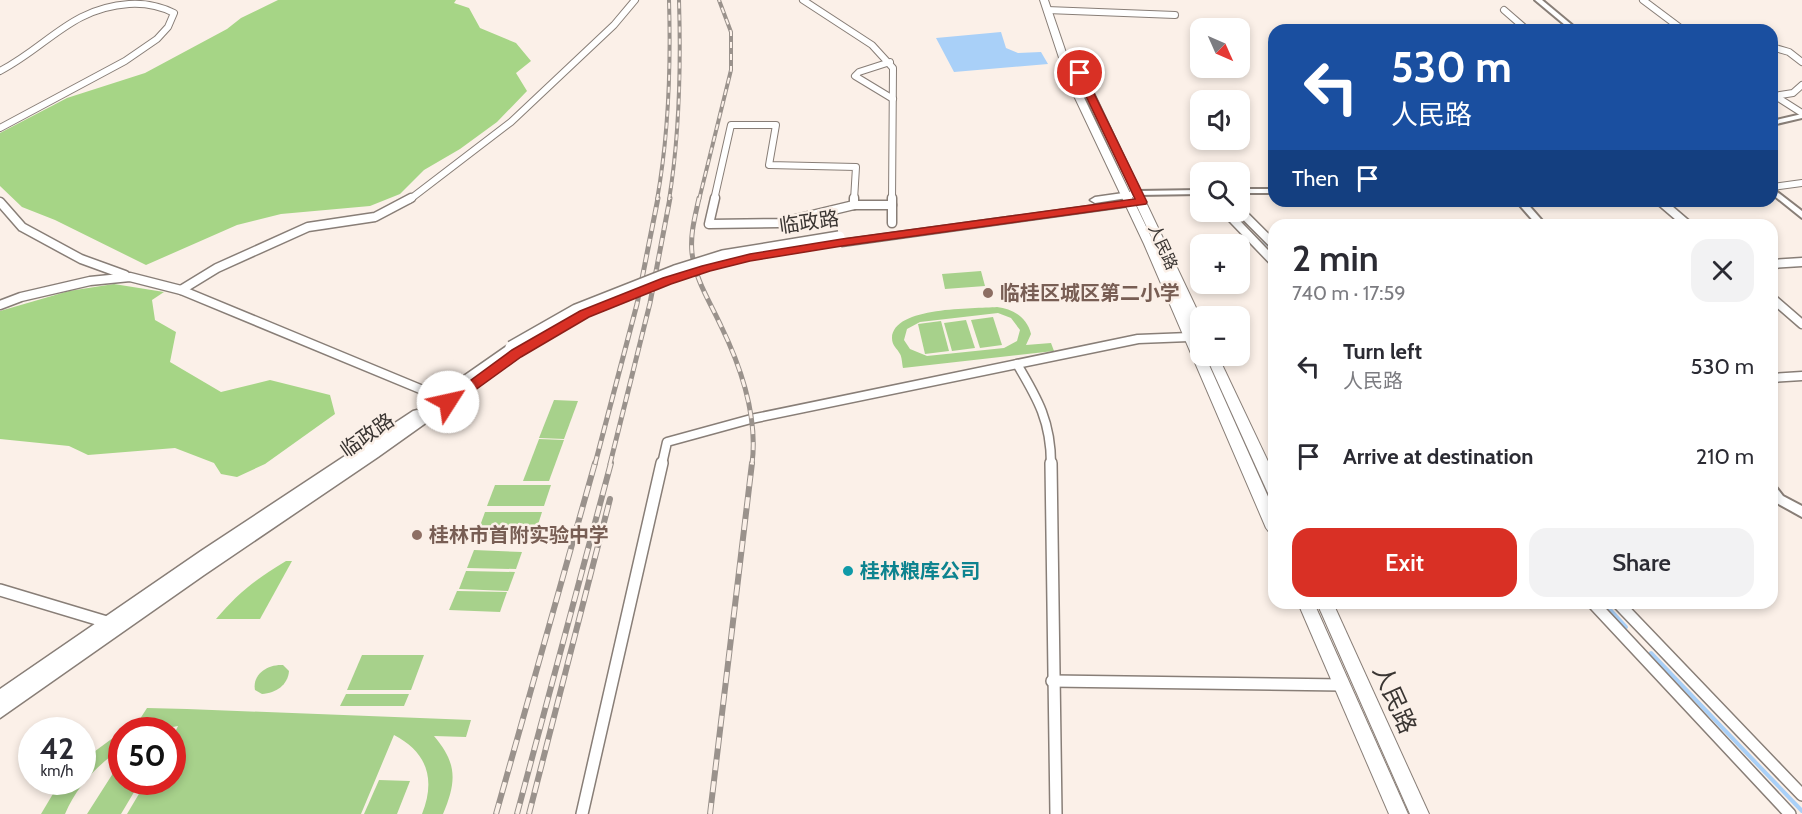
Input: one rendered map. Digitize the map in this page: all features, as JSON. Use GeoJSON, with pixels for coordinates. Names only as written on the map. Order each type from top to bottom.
{"type":"FeatureCollection","features":[{"type":"Feature","properties":{"kind":"main road","name":"人民路"},"geometry":{"type":"LineString","coordinates":[[1049,4],[1060,52],[1190,310]]}},
{"type":"Feature","properties":{"kind":"main road","name":"人民路"},"geometry":{"type":"LineString","coordinates":[[1134,198],[1189,337],[1268,515]]}},
{"type":"Feature","properties":{"kind":"main road","name":"临政路"},"geometry":{"type":"LineString","coordinates":[[0,698],[374,454],[514,350],[585,314],[667,281],[750,258],[841,240],[1134,198]]}},
{"type":"Feature","properties":{"kind":"main road"},"geometry":{"type":"LineString","coordinates":[[1217,366],[1268,478]]}},
{"type":"Feature","properties":{"kind":"main road","name":"人民路"},"geometry":{"type":"LineString","coordinates":[[1309,609],[1399,814]]}},
{"type":"Feature","properties":{"kind":"main road","name":"人民路"},"geometry":{"type":"LineString","coordinates":[[1328,609],[1420,814]]}},
{"type":"Feature","properties":{"kind":"main road","name":"临政路"},"geometry":{"type":"LineString","coordinates":[[0,711],[114,624]]}},
{"type":"Feature","properties":{"kind":"street"},"geometry":{"type":"LineString","coordinates":[[182,290],[217,268],[308,227],[375,217],[414,197],[511,122],[614,25],[635,0]]}},
{"type":"Feature","properties":{"kind":"street"},"geometry":{"type":"LineString","coordinates":[[802,0],[865,39],[890,62],[893,68],[892,222]]}},
{"type":"Feature","properties":{"kind":"street"},"geometry":{"type":"LineString","coordinates":[[1034,0],[1049,4],[1175,15]]}},
{"type":"Feature","properties":{"kind":"street"},"geometry":{"type":"LineString","coordinates":[[1538,0],[1568,24]]}},
{"type":"Feature","properties":{"kind":"street"},"geometry":{"type":"LineString","coordinates":[[1643,0],[1675,24]]}},
{"type":"Feature","properties":{"kind":"street"},"geometry":{"type":"LineString","coordinates":[[0,71],[16,64],[71,20],[87,11],[117,4],[160,5],[174,13],[168,27],[157,39],[125,61],[0,128]]}},
{"type":"Feature","properties":{"kind":"street"},"geometry":{"type":"LineString","coordinates":[[1504,9],[1520,24]]}},
{"type":"Feature","properties":{"kind":"street"},"geometry":{"type":"LineString","coordinates":[[1778,49],[1789,52],[1802,62]]}},
{"type":"Feature","properties":{"kind":"street"},"geometry":{"type":"LineString","coordinates":[[890,62],[859,72],[855,76],[894,99]]}},
{"type":"Feature","properties":{"kind":"street"},"geometry":{"type":"LineString","coordinates":[[1778,94],[1793,93],[1802,85]]}},
{"type":"Feature","properties":{"kind":"street"},"geometry":{"type":"LineString","coordinates":[[1778,98],[1802,115]]}},
{"type":"Feature","properties":{"kind":"street"},"geometry":{"type":"LineString","coordinates":[[1778,121],[1802,115]]}},
{"type":"Feature","properties":{"kind":"street"},"geometry":{"type":"LineString","coordinates":[[854,205],[856,167],[769,165],[776,125],[731,125],[709,224],[780,223],[854,205],[892,205]]}},
{"type":"Feature","properties":{"kind":"street"},"geometry":{"type":"LineString","coordinates":[[1778,188],[1802,183]]}},
{"type":"Feature","properties":{"kind":"street"},"geometry":{"type":"LineString","coordinates":[[1250,191],[1268,191]]}},
{"type":"Feature","properties":{"kind":"street"},"geometry":{"type":"LineString","coordinates":[[1134,198],[1190,193]]}},
{"type":"Feature","properties":{"kind":"street"},"geometry":{"type":"LineString","coordinates":[[1778,194],[1802,215]]}},
{"type":"Feature","properties":{"kind":"street"},"geometry":{"type":"LineString","coordinates":[[0,202],[22,226],[81,259],[130,277],[182,290],[430,393]]}},
{"type":"Feature","properties":{"kind":"street"},"geometry":{"type":"LineString","coordinates":[[1526,207],[1536,219]]}},
{"type":"Feature","properties":{"kind":"street"},"geometry":{"type":"LineString","coordinates":[[1667,207],[1681,219]]}},
{"type":"Feature","properties":{"kind":"street"},"geometry":{"type":"LineString","coordinates":[[1250,221],[1268,239]]}},
{"type":"Feature","properties":{"kind":"street"},"geometry":{"type":"LineString","coordinates":[[1236,222],[1268,256]]}},
{"type":"Feature","properties":{"kind":"street"},"geometry":{"type":"LineString","coordinates":[[1778,264],[1802,262]]}},
{"type":"Feature","properties":{"kind":"street"},"geometry":{"type":"LineString","coordinates":[[0,305],[21,297],[90,280],[130,277]]}},
{"type":"Feature","properties":{"kind":"street"},"geometry":{"type":"LineString","coordinates":[[1778,303],[1802,324]]}},
{"type":"Feature","properties":{"kind":"street"},"geometry":{"type":"LineString","coordinates":[[582,814],[667,442],[751,419],[1138,339],[1189,337]]}},
{"type":"Feature","properties":{"kind":"street"},"geometry":{"type":"LineString","coordinates":[[1017,364],[1041,406],[1050,428],[1056,814]]}},
{"type":"Feature","properties":{"kind":"street"},"geometry":{"type":"LineString","coordinates":[[1778,378],[1802,376]]}},
{"type":"Feature","properties":{"kind":"street"},"geometry":{"type":"LineString","coordinates":[[1778,498],[1802,512]]}},
{"type":"Feature","properties":{"kind":"street"},"geometry":{"type":"LineString","coordinates":[[0,590],[114,624]]}},
{"type":"Feature","properties":{"kind":"street"},"geometry":{"type":"LineString","coordinates":[[1599,609],[1790,814]]}},
{"type":"Feature","properties":{"kind":"street"},"geometry":{"type":"LineString","coordinates":[[1624,609],[1802,795]]}},
{"type":"Feature","properties":{"kind":"street"},"geometry":{"type":"LineString","coordinates":[[1632,645],[1652,639]]}},
{"type":"Feature","properties":{"kind":"street"},"geometry":{"type":"LineString","coordinates":[[1053,681],[1342,685]]}},
{"type":"Feature","properties":{"kind":"green space"},"geometry":{"type":"Polygon","coordinates":[[[278,0],[456,0],[454,3],[469,8],[480,28],[516,43],[531,61],[516,73],[527,91],[497,122],[460,149],[424,170],[400,194],[370,206],[281,214],[237,225],[146,265],[55,220],[22,207],[0,186],[0,133],[67,98],[145,73],[227,29],[241,18],[278,0]]]}},
{"type":"Feature","properties":{"kind":"green space"},"geometry":{"type":"Polygon","coordinates":[[[981,271],[985,286],[945,289],[942,274],[981,271]]]}},
{"type":"Feature","properties":{"kind":"green space"},"geometry":{"type":"Polygon","coordinates":[[[114,284],[164,292],[152,300],[155,320],[176,332],[170,362],[221,392],[270,380],[330,395],[335,414],[265,464],[237,477],[221,474],[214,463],[175,448],[88,455],[69,446],[0,439],[0,311],[69,291],[114,284]]]}},
{"type":"Feature","properties":{"kind":"green space"},"geometry":{"type":"Polygon","coordinates":[[[997,307],[1014,312],[1023,319],[1031,334],[1026,345],[1051,343],[1054,351],[903,368],[901,355],[892,338],[896,328],[906,320],[936,311],[997,307]],[[998,313],[920,322],[907,329],[904,340],[910,349],[927,356],[1004,348],[1017,341],[1020,330],[1011,318],[998,313]]]}},
{"type":"Feature","properties":{"kind":"green space"},"geometry":{"type":"Polygon","coordinates":[[[993,317],[1002,345],[980,348],[971,320],[993,317]]]}},
{"type":"Feature","properties":{"kind":"green space"},"geometry":{"type":"Polygon","coordinates":[[[966,320],[975,348],[952,351],[944,323],[966,320]]]}},
{"type":"Feature","properties":{"kind":"green space"},"geometry":{"type":"Polygon","coordinates":[[[941,321],[949,351],[925,354],[918,324],[941,321]]]}},
{"type":"Feature","properties":{"kind":"green space"},"geometry":{"type":"Polygon","coordinates":[[[554,400],[578,401],[564,439],[539,438],[554,400]]]}},
{"type":"Feature","properties":{"kind":"green space"},"geometry":{"type":"Polygon","coordinates":[[[539,439],[564,440],[549,481],[523,481],[539,439]]]}},
{"type":"Feature","properties":{"kind":"green space"},"geometry":{"type":"Polygon","coordinates":[[[495,485],[551,485],[544,506],[487,506],[495,485]]]}},
{"type":"Feature","properties":{"kind":"green space"},"geometry":{"type":"Polygon","coordinates":[[[485,512],[542,512],[535,534],[477,534],[485,512]]]}},
{"type":"Feature","properties":{"kind":"green space"},"geometry":{"type":"Polygon","coordinates":[[[474,550],[522,552],[516,569],[467,568],[474,550]]]}},
{"type":"Feature","properties":{"kind":"green space"},"geometry":{"type":"Polygon","coordinates":[[[286,561],[292,561],[260,619],[216,619],[248,587],[286,561]]]}},
{"type":"Feature","properties":{"kind":"green space"},"geometry":{"type":"Polygon","coordinates":[[[466,571],[515,572],[508,591],[459,589],[466,571]]]}},
{"type":"Feature","properties":{"kind":"green space"},"geometry":{"type":"Polygon","coordinates":[[[457,591],[507,592],[500,612],[449,610],[457,591]]]}},
{"type":"Feature","properties":{"kind":"green space"},"geometry":{"type":"Polygon","coordinates":[[[362,655],[424,655],[411,690],[347,690],[362,655]]]}},
{"type":"Feature","properties":{"kind":"green space"},"geometry":{"type":"Polygon","coordinates":[[[283,665],[289,671],[284,684],[272,692],[262,694],[255,690],[256,679],[262,671],[272,666],[283,665]]]}},
{"type":"Feature","properties":{"kind":"green space"},"geometry":{"type":"Polygon","coordinates":[[[346,694],[409,694],[404,706],[340,706],[346,694]]]}},
{"type":"Feature","properties":{"kind":"green space"},"geometry":{"type":"Polygon","coordinates":[[[147,708],[471,720],[466,737],[434,736],[451,764],[451,792],[443,814],[422,814],[428,789],[426,768],[414,750],[394,735],[361,814],[127,814],[138,795],[186,795],[186,717],[141,717],[147,708]]]}},
{"type":"Feature","properties":{"kind":"green space"},"geometry":{"type":"Polygon","coordinates":[[[108,742],[108,758],[96,769],[96,750],[108,742]]]}},
{"type":"Feature","properties":{"kind":"green space"},"geometry":{"type":"Polygon","coordinates":[[[379,780],[410,781],[397,814],[364,814],[379,780]]]}},
{"type":"Feature","properties":{"kind":"green space"},"geometry":{"type":"Polygon","coordinates":[[[108,781],[108,795],[132,795],[121,814],[87,814],[108,781]]]}},
{"type":"Feature","properties":{"kind":"green space"},"geometry":{"type":"Polygon","coordinates":[[[52,795],[74,795],[65,814],[41,814],[52,795]]]}},
{"type":"Feature","properties":{"kind":"water"},"geometry":{"type":"Polygon","coordinates":[[[1001,32],[1006,48],[1018,53],[1041,52],[1048,64],[954,72],[936,38],[1001,32]]]}},
{"type":"Feature","properties":{"kind":"waterway"},"geometry":{"type":"LineString","coordinates":[[1264,241],[1268,245]]}},
{"type":"Feature","properties":{"kind":"waterway"},"geometry":{"type":"LineString","coordinates":[[1610,609],[1626,627]]}},
{"type":"Feature","properties":{"kind":"waterway"},"geometry":{"type":"LineString","coordinates":[[1651,653],[1802,811]]}},
{"type":"Feature","properties":{"kind":"railway"},"geometry":{"type":"LineString","coordinates":[[657,200],[668,100],[669,0]]}},
{"type":"Feature","properties":{"kind":"railway"},"geometry":{"type":"LineString","coordinates":[[669,200],[679,100],[679,0]]}},
{"type":"Feature","properties":{"kind":"railway"},"geometry":{"type":"LineString","coordinates":[[699,200],[731,70],[731,32],[719,0]]}},
{"type":"Feature","properties":{"kind":"railway"},"geometry":{"type":"LineString","coordinates":[[595,464],[637,304],[658,198]]}},
{"type":"Feature","properties":{"kind":"railway"},"geometry":{"type":"LineString","coordinates":[[610,464],[650,303],[670,198]]}},
{"type":"Feature","properties":{"kind":"railway"},"geometry":{"type":"LineString","coordinates":[[699,198],[693,226],[692,253],[700,281],[735,358],[746,393],[752,429],[752,464]]}},
{"type":"Feature","properties":{"kind":"railway"},"geometry":{"type":"LineString","coordinates":[[496,814],[595,463]]}},
{"type":"Feature","properties":{"kind":"railway"},"geometry":{"type":"LineString","coordinates":[[517,814],[611,463]]}},
{"type":"Feature","properties":{"kind":"railway"},"geometry":{"type":"LineString","coordinates":[[710,814],[752,463]]}},
{"type":"Feature","properties":{"kind":"railway"},"geometry":{"type":"LineString","coordinates":[[529,814],[610,499]]}},
{"type":"Feature","properties":{"kind":"place","name":"临桂区城区第二小学"},"geometry":{"type":"Point","coordinates":[988,293]}},
{"type":"Feature","properties":{"kind":"place","name":"桂林市首附实验中学"},"geometry":{"type":"Point","coordinates":[417,535]}},
{"type":"Feature","properties":{"kind":"place","name":"桂林粮库公司"},"geometry":{"type":"Point","coordinates":[848,571]}},
{"type":"Feature","properties":{"kind":"route"},"geometry":{"type":"LineString","coordinates":[[448,402],[516,353],[585,314],[667,281],[706,269],[750,258],[842,243],[1142,202],[1080,73]]}}]}
